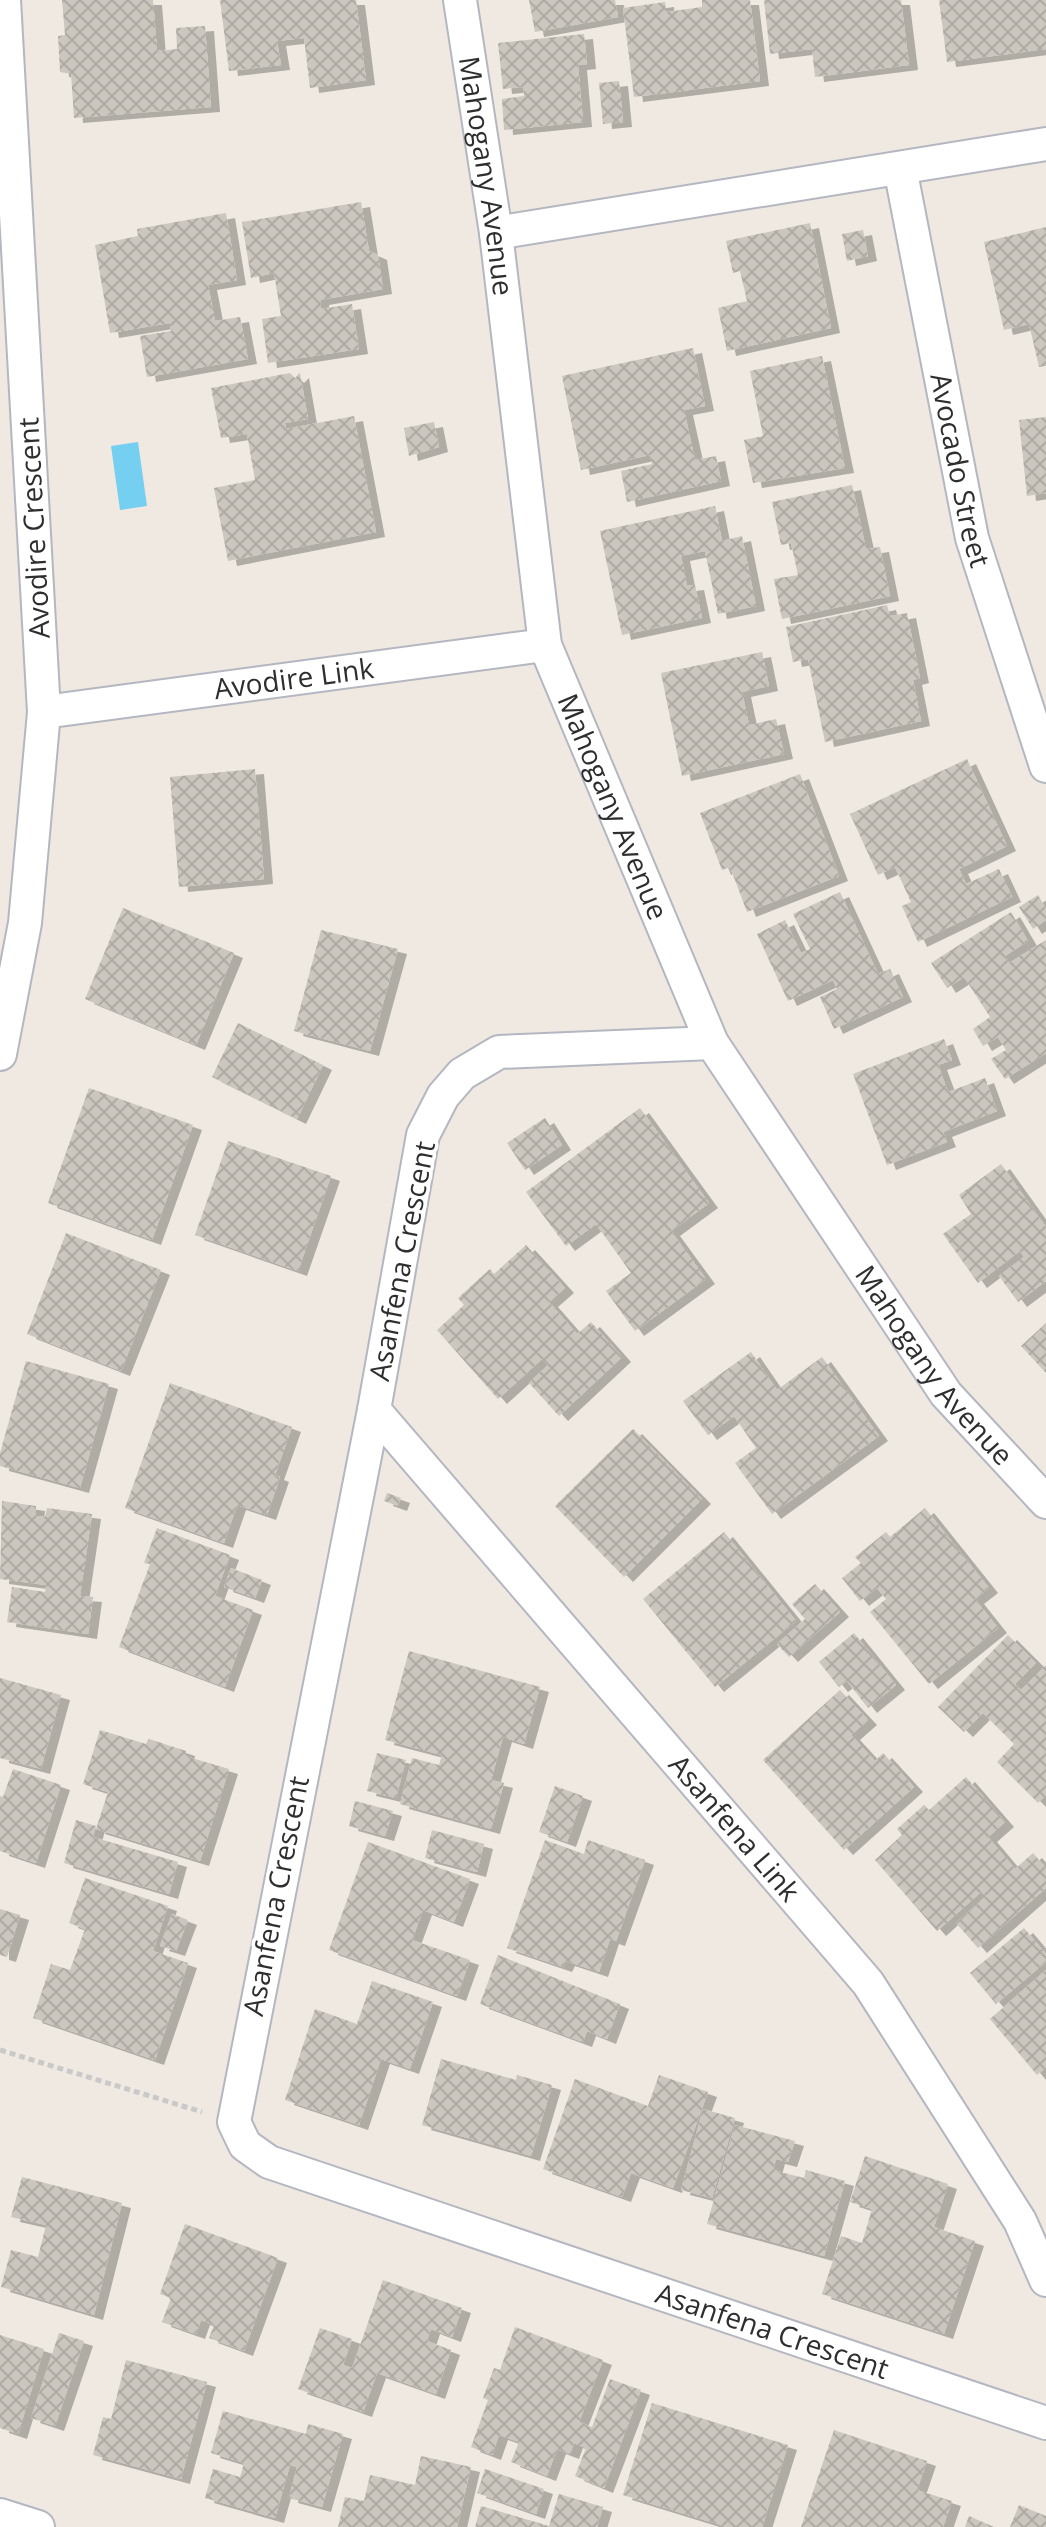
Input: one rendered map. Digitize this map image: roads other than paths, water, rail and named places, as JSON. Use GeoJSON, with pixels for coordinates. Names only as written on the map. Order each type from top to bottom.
{"type":"FeatureCollection","features":[{"type":"Feature","properties":{"kind":"street","name":"Avodire Crescent"},"geometry":{"type":"LineString","coordinates":[[0,1054],[25,923],[44,712],[4,0]]}},
{"type":"Feature","properties":{"kind":"street","name":"Mahogany Avenue"},"geometry":{"type":"LineString","coordinates":[[460,0],[496,233],[545,645],[712,1043],[946,1394],[1046,1502]]}},
{"type":"Feature","properties":{"kind":"street"},"geometry":{"type":"LineString","coordinates":[[496,233],[1046,144]]}},
{"type":"Feature","properties":{"kind":"street","name":"Avocado Street"},"geometry":{"type":"LineString","coordinates":[[900,168],[972,538],[1046,766]]}},
{"type":"Feature","properties":{"kind":"street","name":"Avodire Link"},"geometry":{"type":"LineString","coordinates":[[44,712],[545,645]]}},
{"type":"Feature","properties":{"kind":"street","name":"Asanfena Crescent"},"geometry":{"type":"LineString","coordinates":[[712,1043],[499,1052],[462,1074],[443,1096],[423,1135],[374,1410],[234,2122],[245,2145],[269,2162],[1046,2423]]}},
{"type":"Feature","properties":{"kind":"street","name":"Asanfena Link"},"geometry":{"type":"LineString","coordinates":[[374,1410],[868,1983],[1020,2221],[1046,2280]]}},
{"type":"Feature","properties":{"kind":"street"},"geometry":{"type":"LineString","coordinates":[[0,2515],[38,2527]]}},
{"type":"Feature","properties":{"kind":"water"},"geometry":{"type":"Polygon","coordinates":[[[138,442],[147,506],[120,510],[111,446],[138,442]]]}}]}
